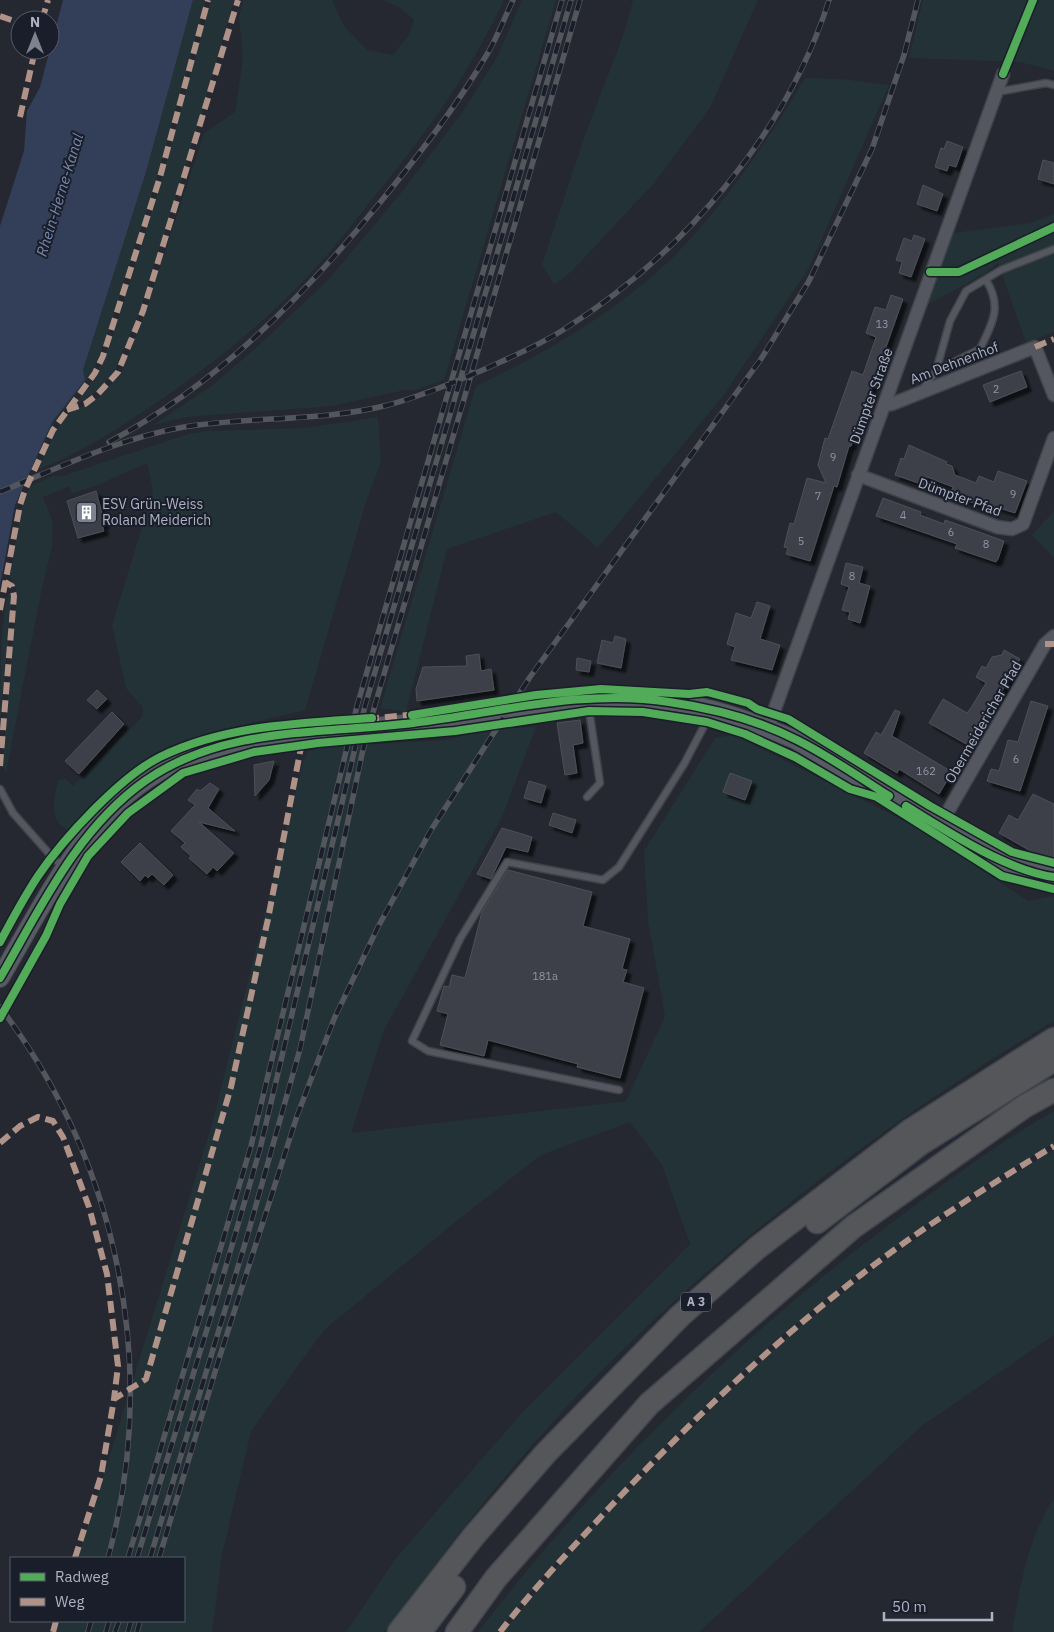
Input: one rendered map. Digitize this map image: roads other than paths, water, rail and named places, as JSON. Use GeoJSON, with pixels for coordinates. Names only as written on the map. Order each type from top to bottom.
{"type":"FeatureCollection","features":[{"type":"Feature","properties":{"kind":"highway","name":"A 3"},"geometry":{"type":"LineString","coordinates":[[399,1632],[473,1537],[545,1454],[680,1316],[757,1248],[911,1130],[1054,1039]]}},
{"type":"Feature","properties":{"kind":"highway","name":"A 3"},"geometry":{"type":"LineString","coordinates":[[420,1632],[483,1547],[550,1470],[688,1327],[770,1257],[920,1144],[1054,1060]]}},
{"type":"Feature","properties":{"kind":"highway"},"geometry":{"type":"LineString","coordinates":[[457,1632],[496,1578],[649,1404],[853,1227],[1025,1106],[1054,1090]]}},
{"type":"Feature","properties":{"kind":"main road"},"geometry":{"type":"LineString","coordinates":[[0,978],[64,867],[88,836],[121,801],[145,781],[174,764],[203,752],[263,737],[413,724],[588,699],[666,701],[713,710],[768,728],[796,740],[986,853],[1019,868],[1054,877]]}},
{"type":"Feature","properties":{"kind":"street","name":"Dümpter Straße"},"geometry":{"type":"LineString","coordinates":[[768,728],[1003,74]]}},
{"type":"Feature","properties":{"kind":"street","name":"Am Dehnenhof"},"geometry":{"type":"LineString","coordinates":[[884,405],[892,404],[921,391],[1036,348],[1054,395]]}},
{"type":"Feature","properties":{"kind":"street","name":"Dümpter Pfad"},"geometry":{"type":"LineString","coordinates":[[858,475],[997,527],[1012,528],[1023,524],[1054,438]]}},
{"type":"Feature","properties":{"kind":"street","name":"Obermeidericher Pfad"},"geometry":{"type":"LineString","coordinates":[[940,825],[1046,644],[1054,636]]}},
{"type":"Feature","properties":{"kind":"lane"},"geometry":{"type":"LineString","coordinates":[[995,92],[1046,83],[1054,85]]}},
{"type":"Feature","properties":{"kind":"lane"},"geometry":{"type":"LineString","coordinates":[[921,391],[936,371],[957,305],[966,290],[1001,270],[1054,249]]}},
{"type":"Feature","properties":{"kind":"lane"},"geometry":{"type":"LineString","coordinates":[[936,371],[980,349],[996,311],[994,294],[986,280]]}},
{"type":"Feature","properties":{"kind":"lane"},"geometry":{"type":"LineString","coordinates":[[587,797],[600,782],[588,699]]}},
{"type":"Feature","properties":{"kind":"lane"},"geometry":{"type":"LineString","coordinates":[[619,1090],[428,1051],[412,1041],[460,938],[507,862],[603,880],[619,867],[684,764],[713,710]]}},
{"type":"Feature","properties":{"kind":"lane"},"geometry":{"type":"LineString","coordinates":[[0,789],[13,813],[53,858],[64,867]]}},
{"type":"Feature","properties":{"kind":"water","name":"Rhein-Herne-Kanal"},"geometry":{"type":"Polygon","coordinates":[[[63,0],[193,0],[146,172],[83,370],[85,380],[52,422],[15,505],[0,586],[0,226],[24,151],[27,111],[40,87],[47,60],[60,60],[60,11],[63,0]]]}},
{"type":"Feature","properties":{"kind":"railway"},"geometry":{"type":"LineString","coordinates":[[109,442],[185,394],[221,366],[288,306],[319,273],[393,187],[450,111],[489,51],[513,0]]}},
{"type":"Feature","properties":{"kind":"railway"},"geometry":{"type":"LineString","coordinates":[[128,1557],[251,1146],[357,706],[562,0]]}},
{"type":"Feature","properties":{"kind":"railway"},"geometry":{"type":"LineString","coordinates":[[137,1557],[260,1149],[365,706],[571,0]]}},
{"type":"Feature","properties":{"kind":"railway"},"geometry":{"type":"LineString","coordinates":[[150,1557],[247,1237],[300,1049],[362,754],[375,705],[580,0]]}},
{"type":"Feature","properties":{"kind":"railway"},"geometry":{"type":"LineString","coordinates":[[0,492],[90,454],[160,432],[235,421],[312,417],[388,405],[437,389],[554,336],[607,300],[648,266],[688,228],[724,188],[757,144],[786,98],[810,50],[829,0]]}},
{"type":"Feature","properties":{"kind":"railway"},"geometry":{"type":"LineString","coordinates":[[159,1557],[218,1362],[297,1116],[334,1019],[378,927],[431,830],[530,677],[761,359],[809,281],[872,149],[904,55],[918,0]]}},
{"type":"Feature","properties":{"kind":"railway"},"geometry":{"type":"LineString","coordinates":[[0,1007],[41,1068],[74,1133],[100,1200],[118,1270],[128,1342],[130,1414],[123,1486],[108,1557]]}},
{"type":"Feature","properties":{"kind":"railway"},"geometry":{"type":"LineString","coordinates":[[88,1632],[91,1622]]}},
{"type":"Feature","properties":{"kind":"railway"},"geometry":{"type":"LineString","coordinates":[[106,1632],[109,1622]]}},
{"type":"Feature","properties":{"kind":"railway"},"geometry":{"type":"LineString","coordinates":[[115,1632],[119,1622]]}},
{"type":"Feature","properties":{"kind":"railway"},"geometry":{"type":"LineString","coordinates":[[128,1632],[131,1622]]}},
{"type":"Feature","properties":{"kind":"railway"},"geometry":{"type":"LineString","coordinates":[[137,1632],[140,1622]]}},
{"type":"Feature","properties":{"kind":"place","name":"ESV Grün-Weiss Roland Meiderich"},"geometry":{"type":"Point","coordinates":[86,512]}}]}
